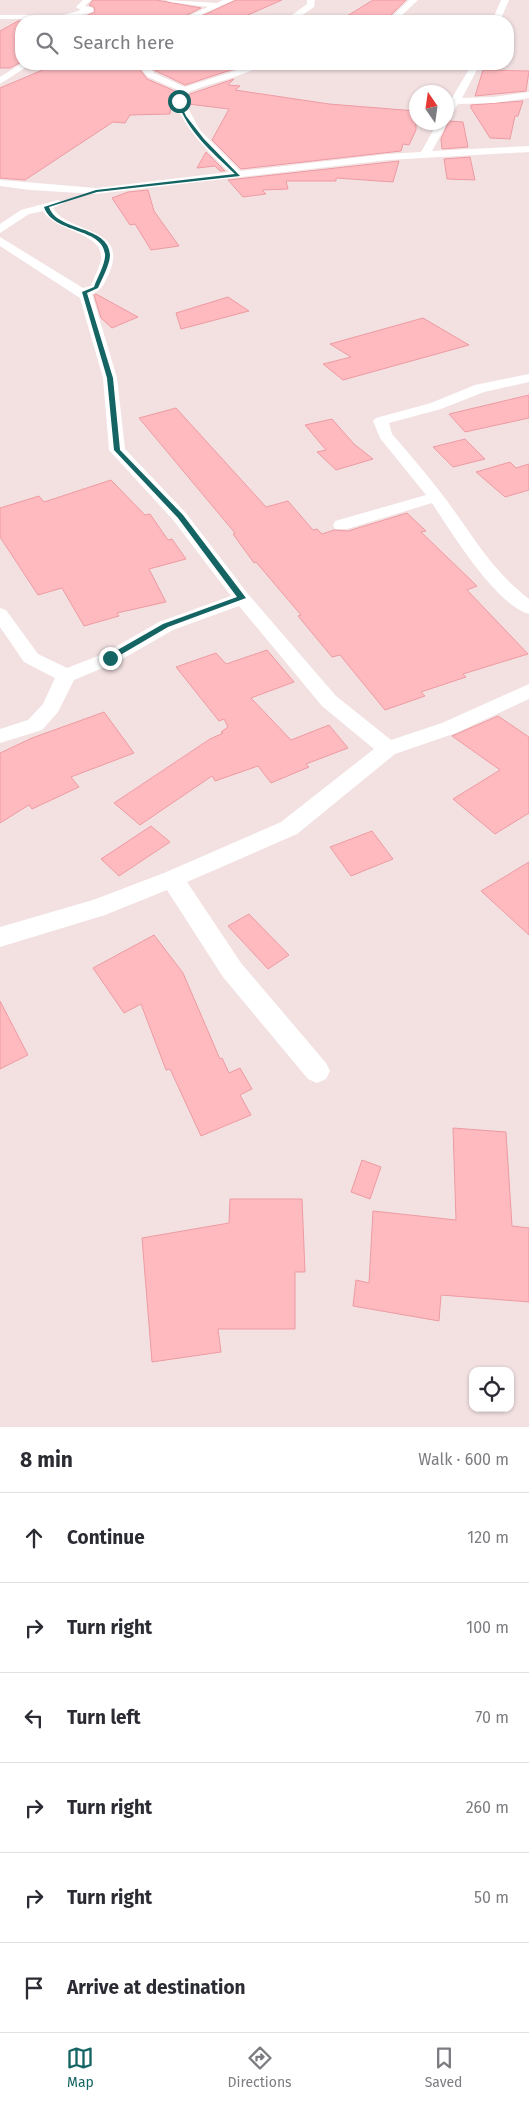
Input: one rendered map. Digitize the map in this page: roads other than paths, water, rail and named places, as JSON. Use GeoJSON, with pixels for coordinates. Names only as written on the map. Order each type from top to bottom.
{"type":"FeatureCollection","features":[{"type":"Feature","properties":{"kind":"street"},"geometry":{"type":"LineString","coordinates":[[78,15],[90,10],[80,7],[87,0]]}},
{"type":"Feature","properties":{"kind":"street"},"geometry":{"type":"LineString","coordinates":[[170,0],[218,5]]}},
{"type":"Feature","properties":{"kind":"street"},"geometry":{"type":"LineString","coordinates":[[195,15],[230,0]]}},
{"type":"Feature","properties":{"kind":"street"},"geometry":{"type":"LineString","coordinates":[[299,15],[311,5],[311,0]]}},
{"type":"Feature","properties":{"kind":"street"},"geometry":{"type":"LineString","coordinates":[[398,15],[414,0]]}},
{"type":"Feature","properties":{"kind":"street"},"geometry":{"type":"LineString","coordinates":[[499,15],[505,0]]}},
{"type":"Feature","properties":{"kind":"street"},"geometry":{"type":"LineString","coordinates":[[0,17],[15,17]]}},
{"type":"Feature","properties":{"kind":"street"},"geometry":{"type":"LineString","coordinates":[[2,78],[16,70]]}},
{"type":"Feature","properties":{"kind":"street"},"geometry":{"type":"LineString","coordinates":[[147,70],[151,75],[185,90]]}},
{"type":"Feature","properties":{"kind":"street"},"geometry":{"type":"LineString","coordinates":[[238,175],[202,140],[184,116],[179,101],[185,90],[246,70]]}},
{"type":"Feature","properties":{"kind":"street"},"geometry":{"type":"LineString","coordinates":[[454,104],[473,70]]}},
{"type":"Feature","properties":{"kind":"street"},"geometry":{"type":"LineString","coordinates":[[456,101],[493,100],[529,95]]}},
{"type":"Feature","properties":{"kind":"street"},"geometry":{"type":"LineString","coordinates":[[425,154],[439,130]]}},
{"type":"Feature","properties":{"kind":"street"},"geometry":{"type":"LineString","coordinates":[[0,183],[96,191],[425,154],[529,149]]}},
{"type":"Feature","properties":{"kind":"street"},"geometry":{"type":"LineString","coordinates":[[7,211],[25,212],[96,191]]}},
{"type":"Feature","properties":{"kind":"street"},"geometry":{"type":"LineString","coordinates":[[47,207],[54,219],[96,237],[104,244],[108,256],[96,288],[84,292],[110,378],[117,450],[180,517],[242,598],[329,701],[388,749]]}},
{"type":"Feature","properties":{"kind":"street"},"geometry":{"type":"LineString","coordinates":[[0,229],[25,212]]}},
{"type":"Feature","properties":{"kind":"street"},"geometry":{"type":"LineString","coordinates":[[0,241],[86,296]]}},
{"type":"Feature","properties":{"kind":"street"},"geometry":{"type":"LineString","coordinates":[[529,378],[480,388],[436,406],[382,421],[385,435],[436,497],[476,556],[504,588],[529,608]]}},
{"type":"Feature","properties":{"kind":"street"},"geometry":{"type":"LineString","coordinates":[[341,525],[436,497]]}},
{"type":"Feature","properties":{"kind":"street"},"geometry":{"type":"LineString","coordinates":[[0,736],[35,724],[51,707],[66,676],[110,658],[166,626],[242,598]]}},
{"type":"Feature","properties":{"kind":"street"},"geometry":{"type":"LineString","coordinates":[[0,614],[31,658],[66,676]]}},
{"type":"Feature","properties":{"kind":"street"},"geometry":{"type":"LineString","coordinates":[[0,937],[97,908],[172,879],[289,828],[388,749],[448,728],[529,691]]}},
{"type":"Feature","properties":{"kind":"street"},"geometry":{"type":"LineString","coordinates":[[172,879],[232,970],[317,1071]]}}]}
